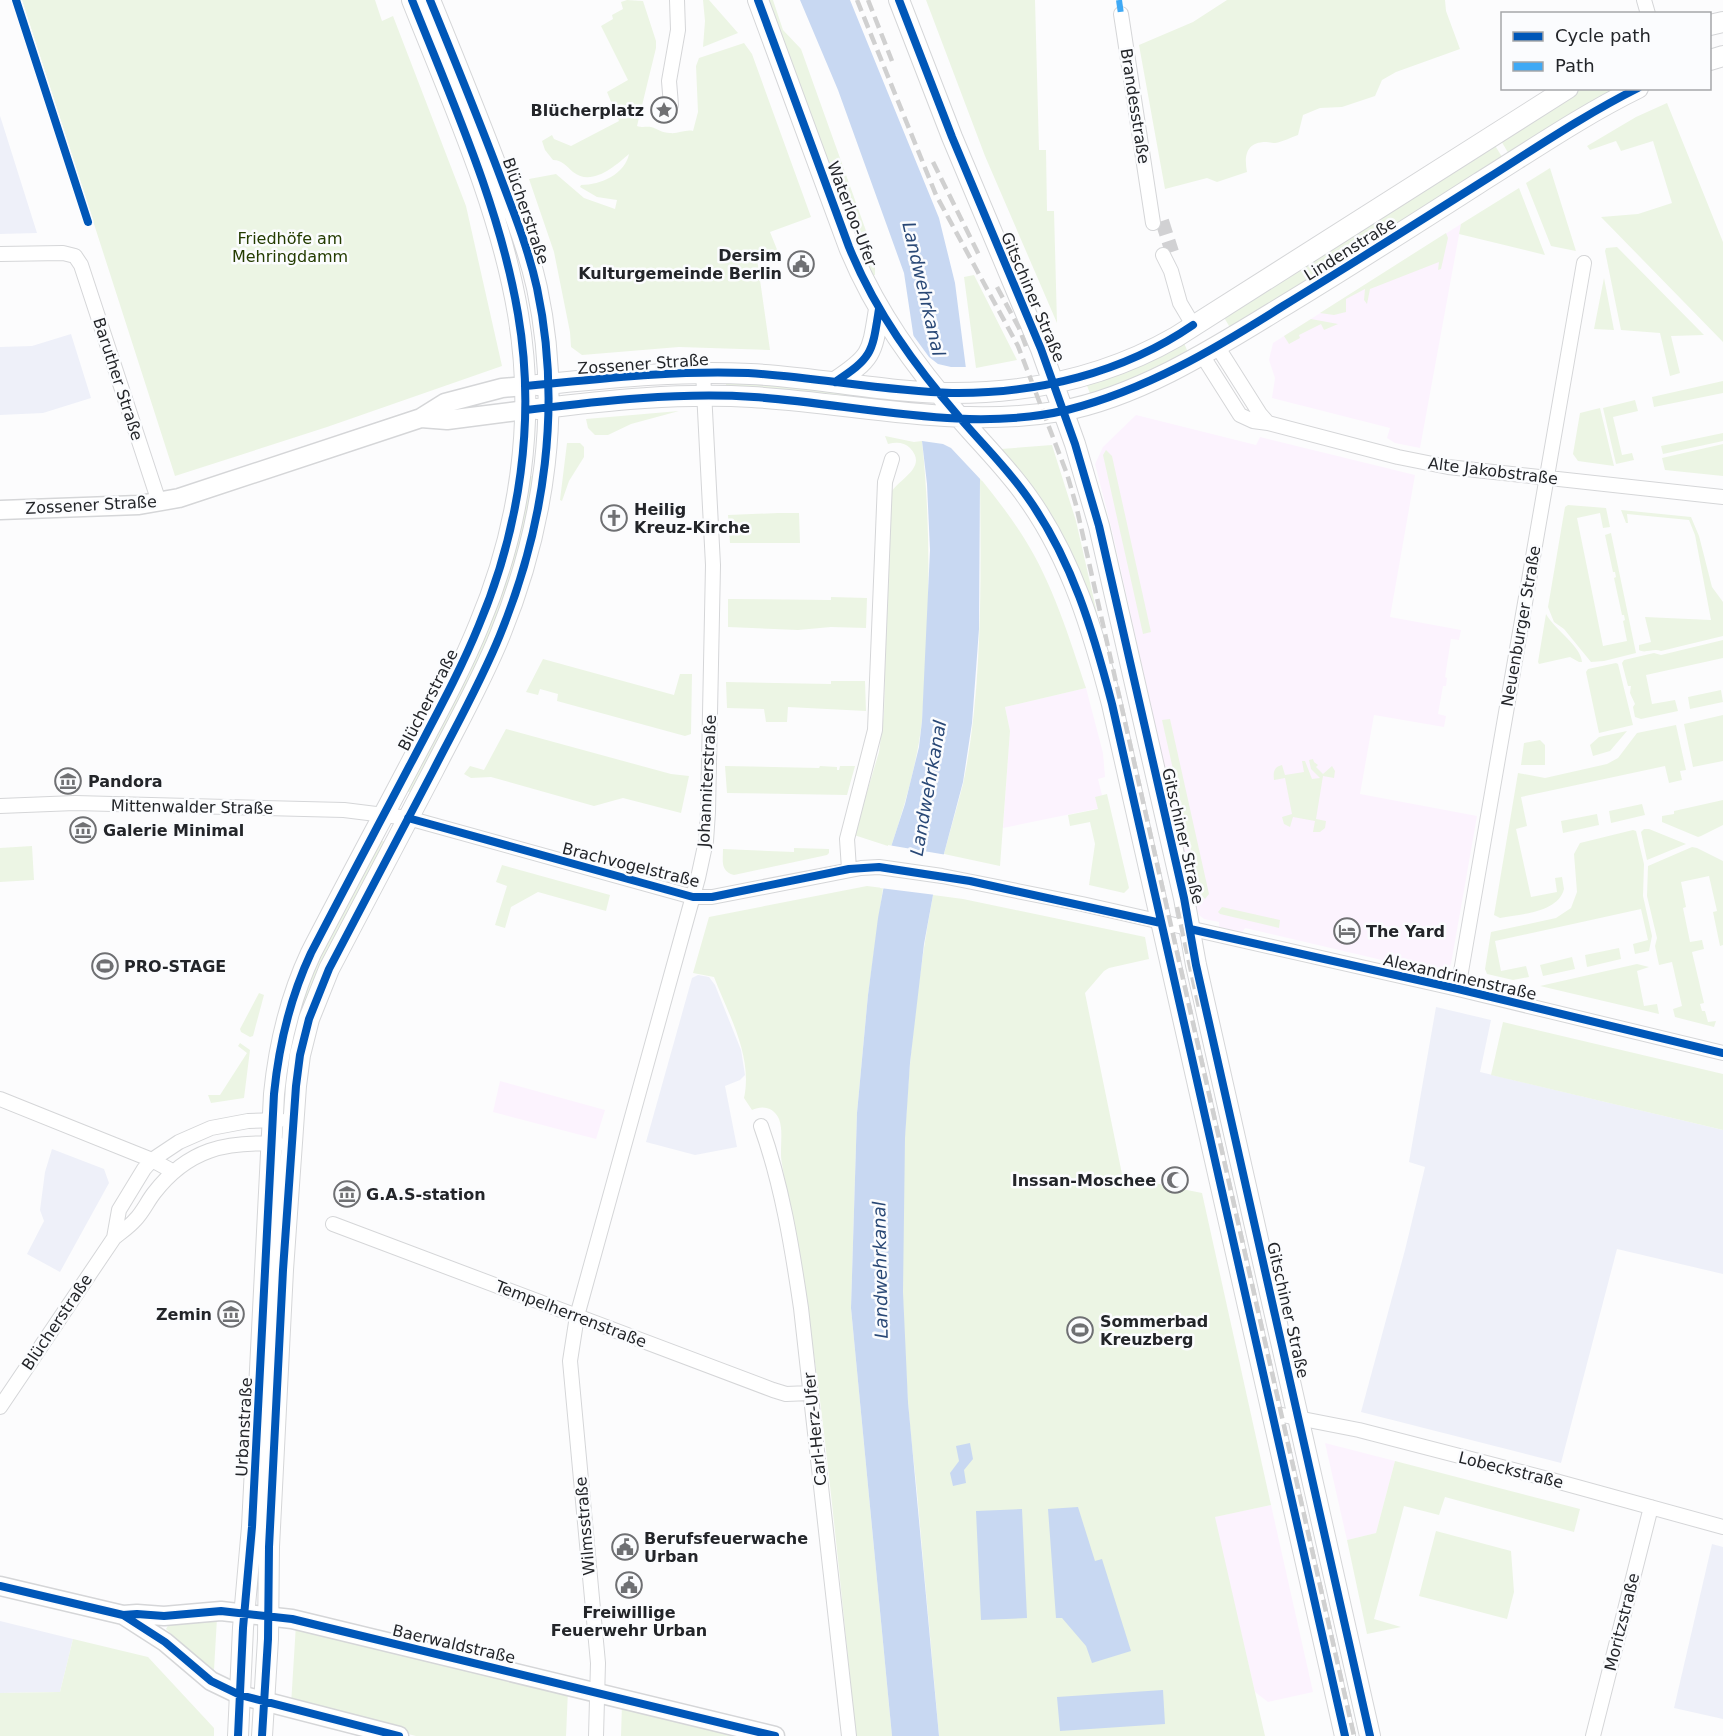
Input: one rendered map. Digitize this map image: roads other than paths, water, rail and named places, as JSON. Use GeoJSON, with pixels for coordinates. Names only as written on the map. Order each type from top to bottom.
{"type":"FeatureCollection","features":[{"type":"Feature","properties":{"kind":"main road","name":"Blücherstraße"},"geometry":{"type":"LineString","coordinates":[[272,1120],[279,1052],[298,983],[463,662],[480,623],[495,583],[511,523],[524,450],[525,386],[517,307],[499,238],[474,159],[412,0]]}},
{"type":"Feature","properties":{"kind":"main road","name":"Blücherstraße"},"geometry":{"type":"LineString","coordinates":[[292,1144],[300,1055],[314,1004],[328,969],[478,684],[499,638],[530,546],[547,456],[549,384],[542,314],[527,249],[484,132],[430,0]]}},
{"type":"Feature","properties":{"kind":"main road","name":"Waterloo-Ufer"},"geometry":{"type":"LineString","coordinates":[[758,0],[865,285],[899,340],[938,392],[969,418]]}},
{"type":"Feature","properties":{"kind":"main road","name":"Gitschiner Straße"},"geometry":{"type":"LineString","coordinates":[[899,0],[956,148],[1054,383],[1099,526],[1370,1736]]}},
{"type":"Feature","properties":{"kind":"main road","name":"Lindenstraße"},"geometry":{"type":"LineString","coordinates":[[1054,383],[1088,375],[1164,344],[1565,90]]}},
{"type":"Feature","properties":{"kind":"main road","name":"Lindenstraße"},"geometry":{"type":"LineString","coordinates":[[1064,410],[1138,386],[1210,351],[1574,124],[1634,90]]}},
{"type":"Feature","properties":{"kind":"main road"},"geometry":{"type":"LineString","coordinates":[[835,382],[866,359],[874,339],[879,309]]}},
{"type":"Feature","properties":{"kind":"main road"},"geometry":{"type":"LineString","coordinates":[[1193,325],[1210,351]]}},
{"type":"Feature","properties":{"kind":"main road","name":"Zossener Straße"},"geometry":{"type":"LineString","coordinates":[[525,386],[703,372],[771,375],[938,392],[975,392],[1054,383]]}},
{"type":"Feature","properties":{"kind":"main road","name":"Zossener Straße"},"geometry":{"type":"LineString","coordinates":[[526,410],[631,399],[704,396],[773,399],[969,418]]}},
{"type":"Feature","properties":{"kind":"main road"},"geometry":{"type":"LineString","coordinates":[[1064,410],[1012,417],[969,418],[979,440],[1011,476],[1060,551],[1082,601],[1098,651],[1112,704],[1344,1736]]}},
{"type":"Feature","properties":{"kind":"main road","name":"Urbanstraße"},"geometry":{"type":"LineString","coordinates":[[238,1736],[252,1527],[272,1120]]}},
{"type":"Feature","properties":{"kind":"main road","name":"Urbanstraße"},"geometry":{"type":"LineString","coordinates":[[262,1736],[269,1547],[292,1144]]}},
{"type":"Feature","properties":{"kind":"street"},"geometry":{"type":"LineString","coordinates":[[671,105],[669,81],[678,30],[677,0]]}},
{"type":"Feature","properties":{"kind":"street","name":"Brandesstraße"},"geometry":{"type":"LineString","coordinates":[[1121,14],[1149,198],[1158,222]]}},
{"type":"Feature","properties":{"kind":"street","name":"Baruther Straße"},"geometry":{"type":"LineString","coordinates":[[0,254],[63,253],[75,256],[81,265],[159,502]]}},
{"type":"Feature","properties":{"kind":"street"},"geometry":{"type":"LineString","coordinates":[[1167,253],[1180,303],[1193,325]]}},
{"type":"Feature","properties":{"kind":"street","name":"Neuenburger Straße"},"geometry":{"type":"LineString","coordinates":[[1458,989],[1584,263]]}},
{"type":"Feature","properties":{"kind":"street","name":"Alte Jakobstraße"},"geometry":{"type":"LineString","coordinates":[[1210,351],[1240,415],[1253,422],[1268,423],[1448,467],[1723,497]]}},
{"type":"Feature","properties":{"kind":"street","name":"Johanniterstraße"},"geometry":{"type":"LineString","coordinates":[[577,1316],[693,897],[705,841],[708,812],[713,565],[703,372]]}},
{"type":"Feature","properties":{"kind":"street","name":"Zossener Straße"},"geometry":{"type":"LineString","coordinates":[[0,510],[139,505],[179,498],[421,417],[445,403],[502,388],[525,386]]}},
{"type":"Feature","properties":{"kind":"street","name":"Zossener Straße"},"geometry":{"type":"LineString","coordinates":[[421,417],[447,420],[526,410]]}},
{"type":"Feature","properties":{"kind":"street"},"geometry":{"type":"LineString","coordinates":[[849,869],[847,839],[875,730],[885,482],[892,459]]}},
{"type":"Feature","properties":{"kind":"street","name":"Mittenwalder Straße"},"geometry":{"type":"LineString","coordinates":[[0,806],[75,803],[344,810],[384,814]]}},
{"type":"Feature","properties":{"kind":"street","name":"Brachvogelstraße"},"geometry":{"type":"LineString","coordinates":[[384,814],[408,818],[693,897],[712,897],[849,869]]}},
{"type":"Feature","properties":{"kind":"street","name":"Alexandrinenstraße"},"geometry":{"type":"LineString","coordinates":[[849,869],[879,867],[942,876],[1082,904],[1458,989],[1723,1053]]}},
{"type":"Feature","properties":{"kind":"street"},"geometry":{"type":"LineString","coordinates":[[0,1099],[152,1160],[174,1172]]}},
{"type":"Feature","properties":{"kind":"street","name":"Blücherstraße"},"geometry":{"type":"LineString","coordinates":[[114,1238],[119,1210],[144,1169],[152,1160],[179,1142],[211,1128],[248,1121],[294,1121]]}},
{"type":"Feature","properties":{"kind":"street","name":"Carl-Herz-Ufer"},"geometry":{"type":"LineString","coordinates":[[761,1126],[774,1161],[793,1257],[806,1349],[849,1736]]}},
{"type":"Feature","properties":{"kind":"street","name":"Blücherstraße"},"geometry":{"type":"LineString","coordinates":[[0,1407],[114,1238],[135,1220],[154,1193],[174,1172],[210,1150],[239,1143],[292,1144]]}},
{"type":"Feature","properties":{"kind":"street","name":"Tempelherrenstraße"},"geometry":{"type":"LineString","coordinates":[[333,1224],[773,1390],[786,1394],[810,1393]]}},
{"type":"Feature","properties":{"kind":"street","name":"Wilmsstraße"},"geometry":{"type":"LineString","coordinates":[[577,1316],[570,1361],[597,1658],[596,1736]]}},
{"type":"Feature","properties":{"kind":"street","name":"Lobeckstraße"},"geometry":{"type":"LineString","coordinates":[[1272,1413],[1359,1430],[1723,1527]]}},
{"type":"Feature","properties":{"kind":"street","name":"Moritzstraße"},"geometry":{"type":"LineString","coordinates":[[1593,1736],[1651,1507]]}},
{"type":"Feature","properties":{"kind":"street","name":"Baerwaldstraße"},"geometry":{"type":"LineString","coordinates":[[0,1586],[123,1615],[164,1616],[221,1611],[268,1615],[775,1736]]}},
{"type":"Feature","properties":{"kind":"street","name":"Baerwaldstraße"},"geometry":{"type":"LineString","coordinates":[[123,1615],[165,1642],[211,1681],[240,1695],[399,1736]]}},
{"type":"Feature","properties":{"kind":"water","name":"Landwehrkanal"},"geometry":{"type":"Polygon","coordinates":[[[800,0],[850,0],[939,218],[955,283],[980,478],[979,629],[972,723],[963,782],[933,895],[924,944],[910,1063],[905,1138],[903,1292],[908,1402],[939,1736],[892,1736],[851,1308],[857,1113],[868,995],[878,918],[891,847],[905,804],[919,747],[922,721],[930,550],[927,484],[922,441],[924,406],[904,273],[838,90],[800,0]]]}},
{"type":"Feature","properties":{"kind":"water"},"geometry":{"type":"Polygon","coordinates":[[[970,1443],[973,1459],[964,1470],[966,1483],[953,1486],[950,1473],[959,1461],[956,1446],[970,1443]]]}},
{"type":"Feature","properties":{"kind":"water"},"geometry":{"type":"Polygon","coordinates":[[[1078,1507],[1095,1561],[1102,1559],[1131,1651],[1092,1663],[1086,1646],[1062,1618],[1056,1618],[1048,1509],[1078,1507]]]}},
{"type":"Feature","properties":{"kind":"water"},"geometry":{"type":"Polygon","coordinates":[[[1022,1509],[1027,1618],[981,1620],[976,1511],[1022,1509]]]}},
{"type":"Feature","properties":{"kind":"water"},"geometry":{"type":"Polygon","coordinates":[[[1163,1690],[1165,1724],[1060,1731],[1057,1697],[1163,1690]]]}},
{"type":"Feature","properties":{"kind":"tunnel"},"geometry":{"type":"LineString","coordinates":[[1162,221],[1172,252]]}},
{"type":"Feature","properties":{"kind":"railway"},"geometry":{"type":"LineString","coordinates":[[857,0],[936,195],[1018,346],[1067,474],[1076,505],[1354,1736]]}},
{"type":"Feature","properties":{"kind":"railway"},"geometry":{"type":"LineString","coordinates":[[868,0],[892,61]]}},
{"type":"Feature","properties":{"kind":"railway"},"geometry":{"type":"LineString","coordinates":[[933,162],[979,255]]}},
{"type":"Feature","properties":{"kind":"railway"},"geometry":{"type":"LineString","coordinates":[[997,287],[1019,328],[1027,349]]}},
{"type":"Feature","properties":{"kind":"railway"},"geometry":{"type":"LineString","coordinates":[[1177,907],[1200,1012]]}},
{"type":"Feature","properties":{"kind":"place","name":"Blücherplatz"},"geometry":{"type":"Point","coordinates":[664,110]}},
{"type":"Feature","properties":{"kind":"place","name":"Dersim Kulturgemeinde Berlin"},"geometry":{"type":"Point","coordinates":[801,264]}},
{"type":"Feature","properties":{"kind":"place","name":"Heilig Kreuz-Kirche"},"geometry":{"type":"Point","coordinates":[614,518]}},
{"type":"Feature","properties":{"kind":"place","name":"Pandora"},"geometry":{"type":"Point","coordinates":[68,781]}},
{"type":"Feature","properties":{"kind":"place","name":"Galerie Minimal"},"geometry":{"type":"Point","coordinates":[83,830]}},
{"type":"Feature","properties":{"kind":"place","name":"The Yard"},"geometry":{"type":"Point","coordinates":[1347,931]}},
{"type":"Feature","properties":{"kind":"place","name":"PRO-STAGE"},"geometry":{"type":"Point","coordinates":[105,966]}},
{"type":"Feature","properties":{"kind":"place","name":"Inssan-Moschee"},"geometry":{"type":"Point","coordinates":[1175,1180]}},
{"type":"Feature","properties":{"kind":"place","name":"G.A.S-station"},"geometry":{"type":"Point","coordinates":[347,1194]}},
{"type":"Feature","properties":{"kind":"place","name":"Zemin"},"geometry":{"type":"Point","coordinates":[231,1314]}},
{"type":"Feature","properties":{"kind":"place","name":"Sommerbad Kreuzberg"},"geometry":{"type":"Point","coordinates":[1080,1330]}},
{"type":"Feature","properties":{"kind":"place","name":"Berufsfeuerwache Urban"},"geometry":{"type":"Point","coordinates":[625,1547]}},
{"type":"Feature","properties":{"kind":"place","name":"Freiwillige Feuerwehr Urban"},"geometry":{"type":"Point","coordinates":[629,1585]}},
{"type":"Feature","properties":{"kind":"park label","name":"Friedhöfe am Mehringdamm"},"geometry":{"type":"Point","coordinates":[290,247]}}]}
